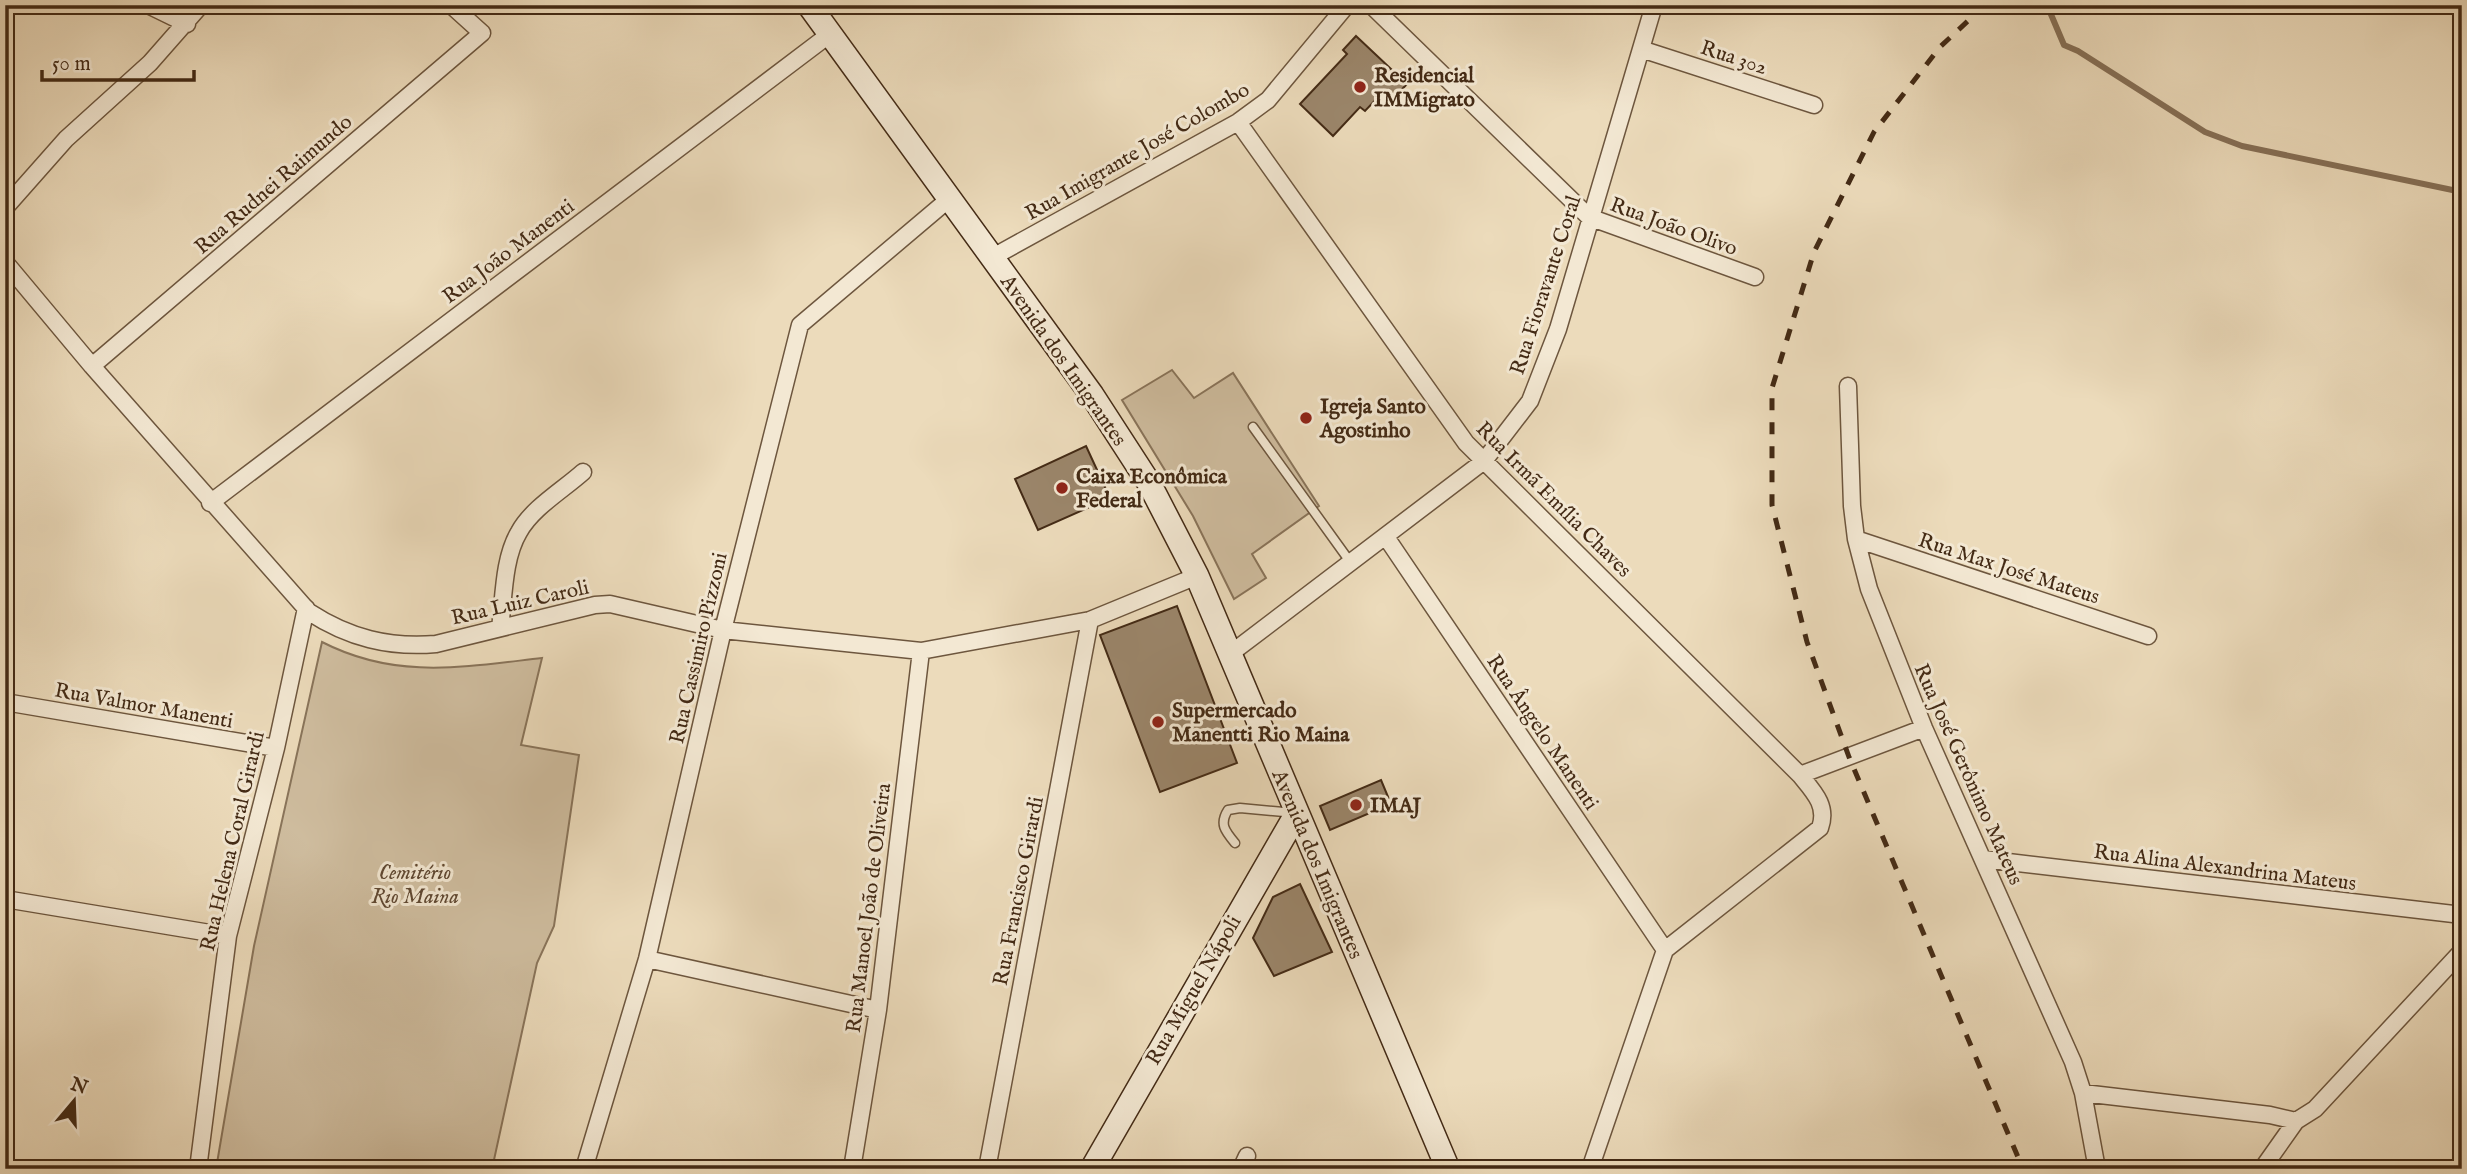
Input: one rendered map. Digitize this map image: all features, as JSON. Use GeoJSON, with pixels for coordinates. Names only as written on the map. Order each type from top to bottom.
{"type":"FeatureCollection","features":[{"type":"Feature","properties":{"kind":"street"},"geometry":{"type":"LineString","coordinates":[[148,5],[187,24]]}},
{"type":"Feature","properties":{"kind":"street"},"geometry":{"type":"LineString","coordinates":[[5,208],[66,139],[150,64],[201,5]]}},
{"type":"Feature","properties":{"kind":"street","name":"Rua Rudnei Raimundo"},"geometry":{"type":"LineString","coordinates":[[92,366],[482,33],[451,5]]}},
{"type":"Feature","properties":{"kind":"street","name":"Avenida dos Imigrantes"},"geometry":{"type":"LineString","coordinates":[[809,5],[1122,440],[1197,576],[1448,1169]]}},
{"type":"Feature","properties":{"kind":"street","name":"Rua Imigrante José Colombo"},"geometry":{"type":"LineString","coordinates":[[991,258],[1238,122],[1268,100],[1348,5]]}},
{"type":"Feature","properties":{"kind":"street","name":"Rua João Olivo"},"geometry":{"type":"LineString","coordinates":[[1371,5],[1589,217],[1755,277]]}},
{"type":"Feature","properties":{"kind":"street","name":"Rua Fioravante Coral"},"geometry":{"type":"LineString","coordinates":[[1230,654],[1484,461],[1530,401],[1558,330],[1589,217],[1654,5]]}},
{"type":"Feature","properties":{"kind":"street","name":"Rua João Manenti"},"geometry":{"type":"LineString","coordinates":[[211,503],[830,34]]}},
{"type":"Feature","properties":{"kind":"street","name":"Rua 302"},"geometry":{"type":"LineString","coordinates":[[1641,49],[1814,105]]}},
{"type":"Feature","properties":{"kind":"street","name":"Rua Irmã Emília Chaves"},"geometry":{"type":"LineString","coordinates":[[1238,122],[1466,443],[1800,775],[1818,799],[1825,815],[1820,828],[1665,950]]}},
{"type":"Feature","properties":{"kind":"street","name":"Rua Cassimiro Pizzoni"},"geometry":{"type":"LineString","coordinates":[[584,1169],[647,959],[723,630],[800,326],[949,199]]}},
{"type":"Feature","properties":{"kind":"street","name":"Rua Luiz Caroli"},"geometry":{"type":"LineString","coordinates":[[5,261],[92,366],[306,608],[344,633],[390,645],[436,644],[595,605],[610,604],[723,630],[920,651],[1090,620],[1197,576]]}},
{"type":"Feature","properties":{"kind":"street","name":"Rua José Gerônimo Mateus"},"geometry":{"type":"LineString","coordinates":[[1848,386],[1856,539],[1885,635],[2073,1062],[2083,1093],[2096,1169]]}},
{"type":"Feature","properties":{"kind":"street"},"geometry":{"type":"LineString","coordinates":[[500,628],[511,552],[518,532],[526,521],[583,472]]}},
{"type":"Feature","properties":{"kind":"street","name":"Rua Ângelo Manenti"},"geometry":{"type":"LineString","coordinates":[[1386,537],[1665,950]]}},
{"type":"Feature","properties":{"kind":"street","name":"Rua Max José Mateus"},"geometry":{"type":"LineString","coordinates":[[1856,539],[2148,636]]}},
{"type":"Feature","properties":{"kind":"street","name":"Rua Helena Coral Girardi"},"geometry":{"type":"LineString","coordinates":[[198,1169],[228,936],[275,748],[306,608]]}},
{"type":"Feature","properties":{"kind":"street","name":"Rua Francisco Girardi"},"geometry":{"type":"LineString","coordinates":[[988,1169],[1090,620]]}},
{"type":"Feature","properties":{"kind":"street","name":"Rua Manoel João de Oliveira"},"geometry":{"type":"LineString","coordinates":[[852,1169],[878,1010],[920,651]]}},
{"type":"Feature","properties":{"kind":"street","name":"Rua Valmor Manenti"},"geometry":{"type":"LineString","coordinates":[[5,702],[275,748]]}},
{"type":"Feature","properties":{"kind":"street"},"geometry":{"type":"LineString","coordinates":[[1800,775],[1924,728]]}},
{"type":"Feature","properties":{"kind":"street","name":"Rua Miguel Nápoli"},"geometry":{"type":"LineString","coordinates":[[1091,1169],[1297,813]]}},
{"type":"Feature","properties":{"kind":"street","name":"Rua Alina Alexandrina Mateus"},"geometry":{"type":"LineString","coordinates":[[1983,859],[2462,915]]}},
{"type":"Feature","properties":{"kind":"street"},"geometry":{"type":"LineString","coordinates":[[5,900],[228,936]]}},
{"type":"Feature","properties":{"kind":"street"},"geometry":{"type":"LineString","coordinates":[[1590,1169],[1665,950]]}},
{"type":"Feature","properties":{"kind":"street"},"geometry":{"type":"LineString","coordinates":[[2262,1169],[2296,1121],[2315,1108],[2462,951]]}},
{"type":"Feature","properties":{"kind":"street"},"geometry":{"type":"LineString","coordinates":[[647,959],[878,1010]]}},
{"type":"Feature","properties":{"kind":"street"},"geometry":{"type":"LineString","coordinates":[[2083,1093],[2270,1115],[2296,1121]]}},
{"type":"Feature","properties":{"kind":"lane"},"geometry":{"type":"LineString","coordinates":[[1252,427],[1351,563]]}},
{"type":"Feature","properties":{"kind":"lane"},"geometry":{"type":"LineString","coordinates":[[1235,843],[1223,828],[1223,818],[1228,810],[1240,808],[1297,813]]}},
{"type":"Feature","properties":{"kind":"green space"},"geometry":{"type":"Polygon","coordinates":[[[1172,370],[1194,398],[1233,373],[1319,506],[1252,554],[1266,578],[1234,599],[1193,516],[1122,400],[1172,370]]]}},
{"type":"Feature","properties":{"kind":"green space","name":"Cemitério Rio Maina"},"geometry":{"type":"Polygon","coordinates":[[[322,642],[376,662],[430,668],[542,658],[521,745],[579,755],[554,926],[537,963],[492,1169],[216,1169],[254,946],[322,642]]]}},
{"type":"Feature","properties":{"kind":"building","name":"Residencial IMMigrato"},"geometry":{"type":"Polygon","coordinates":[[[1356,36],[1407,84],[1393,99],[1384,91],[1365,111],[1360,107],[1333,136],[1300,104],[1347,54],[1343,50],[1356,36]]]}},
{"type":"Feature","properties":{"kind":"building","name":"Caixa Econômica Federal"},"geometry":{"type":"Polygon","coordinates":[[[1086,446],[1110,498],[1038,530],[1015,479],[1086,446]]]}},
{"type":"Feature","properties":{"kind":"building"},"geometry":{"type":"Polygon","coordinates":[[[1177,606],[1237,763],[1160,792],[1100,635],[1177,606]]]}},
{"type":"Feature","properties":{"kind":"building","name":"IMAJ"},"geometry":{"type":"Polygon","coordinates":[[[1381,780],[1391,804],[1330,830],[1320,806],[1381,780]]]}},
{"type":"Feature","properties":{"kind":"building"},"geometry":{"type":"Polygon","coordinates":[[[1300,884],[1332,952],[1274,976],[1253,938],[1273,897],[1300,884]]]}},
{"type":"Feature","properties":{"kind":"waterway"},"geometry":{"type":"LineString","coordinates":[[2047,5],[2064,45],[2078,51],[2205,132],[2242,146],[2462,192]]}},
{"type":"Feature","properties":{"kind":"railway"},"geometry":{"type":"LineString","coordinates":[[1985,5],[1940,47],[1874,132],[1814,252],[1772,388],[1772,505],[1807,642],[1849,757],[2023,1169]]}},
{"type":"Feature","properties":{"kind":"place","name":"Residencial IMMigrato"},"geometry":{"type":"Point","coordinates":[1360,87]}},
{"type":"Feature","properties":{"kind":"place","name":"Igreja Santo Agostinho"},"geometry":{"type":"Point","coordinates":[1306,418]}},
{"type":"Feature","properties":{"kind":"place","name":"Caixa Econômica Federal"},"geometry":{"type":"Point","coordinates":[1062,488]}},
{"type":"Feature","properties":{"kind":"place","name":"Supermercado Manentti Rio Maina"},"geometry":{"type":"Point","coordinates":[1158,722]}},
{"type":"Feature","properties":{"kind":"place","name":"IMAJ"},"geometry":{"type":"Point","coordinates":[1356,805]}}]}
